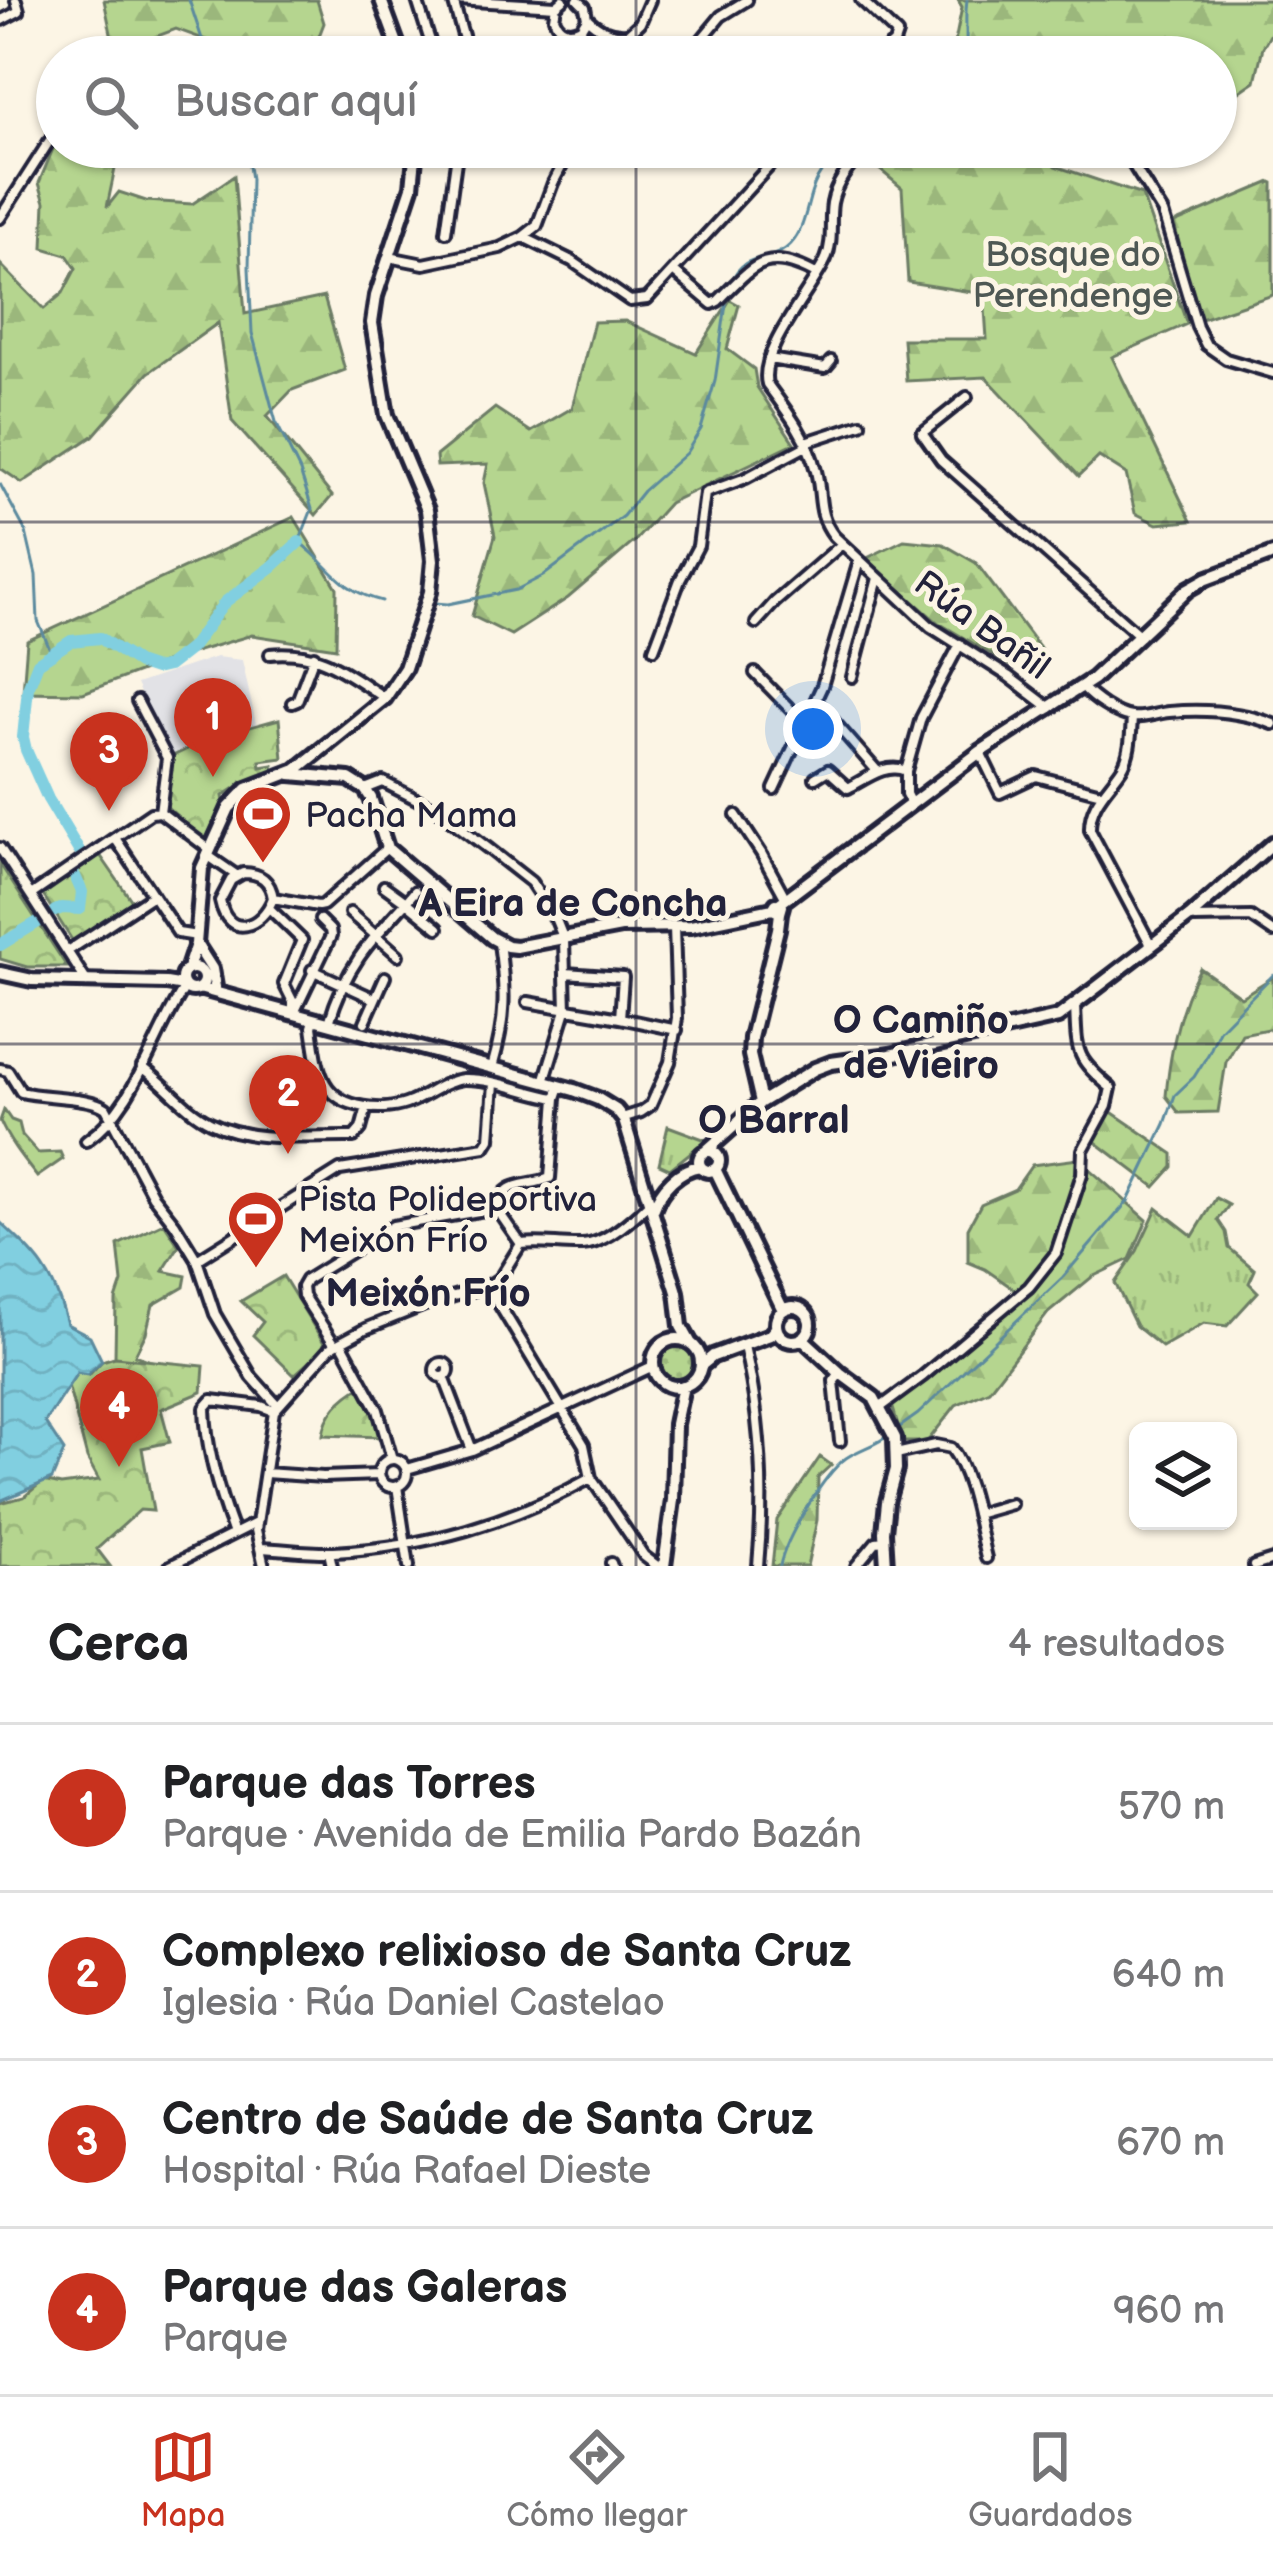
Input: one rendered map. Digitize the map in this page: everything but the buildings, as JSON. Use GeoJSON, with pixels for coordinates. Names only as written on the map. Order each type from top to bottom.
{"type":"FeatureCollection","features":[{"type":"Feature","properties":{"kind":"street"},"geometry":{"type":"LineString","coordinates":[[0,21],[19,11],[16,0]]}},
{"type":"Feature","properties":{"kind":"street"},"geometry":{"type":"LineString","coordinates":[[381,0],[394,36]]}},
{"type":"Feature","properties":{"kind":"street"},"geometry":{"type":"LineString","coordinates":[[417,0],[428,36]]}},
{"type":"Feature","properties":{"kind":"street"},"geometry":{"type":"LineString","coordinates":[[463,36],[455,0],[558,7],[562,28],[556,36]]}},
{"type":"Feature","properties":{"kind":"street"},"geometry":{"type":"LineString","coordinates":[[579,0],[588,23]]}},
{"type":"Feature","properties":{"kind":"street"},"geometry":{"type":"LineString","coordinates":[[588,23],[628,34],[640,23],[650,0]]}},
{"type":"Feature","properties":{"kind":"street"},"geometry":{"type":"LineString","coordinates":[[702,36],[746,0]]}},
{"type":"Feature","properties":{"kind":"street"},"geometry":{"type":"LineString","coordinates":[[861,0],[896,36]]}},
{"type":"Feature","properties":{"kind":"street"},"geometry":{"type":"LineString","coordinates":[[458,19],[466,2]]}},
{"type":"Feature","properties":{"kind":"street"},"geometry":{"type":"LineString","coordinates":[[562,28],[578,30],[588,23]]}},
{"type":"Feature","properties":{"kind":"street"},"geometry":{"type":"LineString","coordinates":[[0,218],[36,162]]}},
{"type":"Feature","properties":{"kind":"street"},"geometry":{"type":"LineString","coordinates":[[86,1141],[112,1118],[185,982],[197,942],[202,868],[229,808],[241,793],[289,774],[385,698],[405,668],[430,592],[433,560],[427,510],[387,415],[373,309],[414,168]]}},
{"type":"Feature","properties":{"kind":"street"},"geometry":{"type":"LineString","coordinates":[[446,232],[455,168]]}},
{"type":"Feature","properties":{"kind":"street"},"geometry":{"type":"LineString","coordinates":[[389,257],[424,265],[500,248],[523,237],[537,226],[561,168]]}},
{"type":"Feature","properties":{"kind":"street"},"geometry":{"type":"LineString","coordinates":[[523,237],[572,261],[630,302],[647,299],[768,168]]}},
{"type":"Feature","properties":{"kind":"street"},"geometry":{"type":"LineString","coordinates":[[831,362],[825,368],[769,359],[825,262],[831,240],[831,206],[837,186],[850,168]]}},
{"type":"Feature","properties":{"kind":"street"},"geometry":{"type":"LineString","coordinates":[[1135,168],[1163,213],[1196,327],[1206,345],[1226,359],[1273,374]]}},
{"type":"Feature","properties":{"kind":"street"},"geometry":{"type":"LineString","coordinates":[[673,271],[712,304],[756,264],[788,262],[816,274]]}},
{"type":"Feature","properties":{"kind":"street","name":"Rúa Bañil"},"geometry":{"type":"LineString","coordinates":[[769,359],[764,374],[767,384],[807,443],[818,474],[823,521],[932,627],[1050,707]]}},
{"type":"Feature","properties":{"kind":"street"},"geometry":{"type":"LineString","coordinates":[[967,397],[922,433],[941,460],[1140,636]]}},
{"type":"Feature","properties":{"kind":"street"},"geometry":{"type":"LineString","coordinates":[[654,649],[698,545],[705,493],[746,478],[807,443],[861,424]]}},
{"type":"Feature","properties":{"kind":"street"},"geometry":{"type":"LineString","coordinates":[[756,623],[842,544]]}},
{"type":"Feature","properties":{"kind":"street"},"geometry":{"type":"LineString","coordinates":[[289,774],[350,779],[365,789],[387,848],[499,943],[516,947],[621,928],[674,927],[779,906],[980,752],[1082,687],[1188,589],[1273,554]]}},
{"type":"Feature","properties":{"kind":"street"},"geometry":{"type":"LineString","coordinates":[[774,789],[816,701],[860,561]]}},
{"type":"Feature","properties":{"kind":"street"},"geometry":{"type":"LineString","coordinates":[[852,677],[878,578]]}},
{"type":"Feature","properties":{"kind":"street"},"geometry":{"type":"LineString","coordinates":[[911,804],[906,771],[921,718],[960,644]]}},
{"type":"Feature","properties":{"kind":"street"},"geometry":{"type":"LineString","coordinates":[[270,654],[314,656],[385,698]]}},
{"type":"Feature","properties":{"kind":"street"},"geometry":{"type":"LineString","coordinates":[[292,703],[297,701],[314,656]]}},
{"type":"Feature","properties":{"kind":"street"},"geometry":{"type":"LineString","coordinates":[[755,673],[805,724]]}},
{"type":"Feature","properties":{"kind":"street"},"geometry":{"type":"LineString","coordinates":[[1082,687],[1132,717],[1222,711],[1273,724]]}},
{"type":"Feature","properties":{"kind":"street"},"geometry":{"type":"LineString","coordinates":[[136,701],[167,758],[160,812]]}},
{"type":"Feature","properties":{"kind":"street"},"geometry":{"type":"LineString","coordinates":[[816,701],[879,772]]}},
{"type":"Feature","properties":{"kind":"street"},"geometry":{"type":"LineString","coordinates":[[1132,717],[1122,768],[1101,793],[1089,820],[1151,945]]}},
{"type":"Feature","properties":{"kind":"street"},"geometry":{"type":"LineString","coordinates":[[980,752],[1000,793],[1036,776],[1101,793]]}},
{"type":"Feature","properties":{"kind":"street"},"geometry":{"type":"LineString","coordinates":[[815,778],[828,770],[848,788],[879,772],[899,767],[906,771]]}},
{"type":"Feature","properties":{"kind":"street"},"geometry":{"type":"LineString","coordinates":[[365,789],[383,782],[436,809],[531,882],[556,920],[564,940],[566,1010],[544,1082]]}},
{"type":"Feature","properties":{"kind":"street"},"geometry":{"type":"LineString","coordinates":[[31,895],[160,812]]}},
{"type":"Feature","properties":{"kind":"street"},"geometry":{"type":"LineString","coordinates":[[160,812],[236,875]]}},
{"type":"Feature","properties":{"kind":"street"},"geometry":{"type":"LineString","coordinates":[[736,815],[779,906],[751,1038],[750,1055],[761,1102]]}},
{"type":"Feature","properties":{"kind":"street"},"geometry":{"type":"LineString","coordinates":[[115,838],[178,933],[197,942],[219,991]]}},
{"type":"Feature","properties":{"kind":"street"},"geometry":{"type":"LineString","coordinates":[[264,1566],[258,1522],[276,1408],[338,1344],[427,1304],[488,1286],[500,1278],[521,1244],[598,1242],[652,1206],[665,1188],[761,1102],[815,1069],[1058,1017],[1190,916],[1273,843]]}},
{"type":"Feature","properties":{"kind":"street"},"geometry":{"type":"LineString","coordinates":[[0,848],[87,982]]}},
{"type":"Feature","properties":{"kind":"street"},"geometry":{"type":"LineString","coordinates":[[271,903],[323,905],[387,848]]}},
{"type":"Feature","properties":{"kind":"street"},"geometry":{"type":"LineString","coordinates":[[271,903],[256,922],[244,926],[225,918],[220,901],[225,886],[236,875],[252,873],[268,881],[271,903],[302,940],[284,984],[293,1014]]}},
{"type":"Feature","properties":{"kind":"street"},"geometry":{"type":"LineString","coordinates":[[384,886],[438,928]]}},
{"type":"Feature","properties":{"kind":"street"},"geometry":{"type":"LineString","coordinates":[[329,1024],[358,956],[415,891]]}},
{"type":"Feature","properties":{"kind":"street"},"geometry":{"type":"LineString","coordinates":[[68,951],[153,895]]}},
{"type":"Feature","properties":{"kind":"street"},"geometry":{"type":"LineString","coordinates":[[350,913],[398,955]]}},
{"type":"Feature","properties":{"kind":"street"},"geometry":{"type":"LineString","coordinates":[[1190,916],[1251,917],[1273,932]]}},
{"type":"Feature","properties":{"kind":"street"},"geometry":{"type":"LineString","coordinates":[[293,1014],[332,933],[320,920]]}},
{"type":"Feature","properties":{"kind":"street"},"geometry":{"type":"LineString","coordinates":[[622,1118],[641,1112],[654,1101],[670,1062],[677,1030],[674,927]]}},
{"type":"Feature","properties":{"kind":"street"},"geometry":{"type":"LineString","coordinates":[[492,1068],[506,1006],[499,943]]}},
{"type":"Feature","properties":{"kind":"street"},"geometry":{"type":"LineString","coordinates":[[312,970],[373,998]]}},
{"type":"Feature","properties":{"kind":"street"},"geometry":{"type":"LineString","coordinates":[[565,973],[623,976],[620,1018]]}},
{"type":"Feature","properties":{"kind":"street"},"geometry":{"type":"LineString","coordinates":[[0,974],[32,980],[185,982],[544,1082],[558,1092]]}},
{"type":"Feature","properties":{"kind":"street"},"geometry":{"type":"LineString","coordinates":[[364,1022],[385,977]]}},
{"type":"Feature","properties":{"kind":"street"},"geometry":{"type":"LineString","coordinates":[[528,1002],[677,1030]]}},
{"type":"Feature","properties":{"kind":"street"},"geometry":{"type":"LineString","coordinates":[[881,1407],[1029,1287],[1056,1253],[1082,1174],[1083,1150],[1112,1088],[1080,1058],[1076,1005]]}},
{"type":"Feature","properties":{"kind":"street"},"geometry":{"type":"LineString","coordinates":[[314,1020],[316,1054],[328,1087],[340,1098],[367,1107],[395,1108],[457,1079],[598,1099],[622,1118],[677,1292],[681,1326],[701,1365]]}},
{"type":"Feature","properties":{"kind":"street"},"geometry":{"type":"LineString","coordinates":[[142,1067],[197,1114],[230,1130],[298,1138],[354,1137],[361,1130],[367,1107]]}},
{"type":"Feature","properties":{"kind":"street"},"geometry":{"type":"LineString","coordinates":[[0,1069],[8,1071],[21,1092],[96,1101],[106,1108],[153,1196],[197,1260],[215,1314],[276,1408]]}},
{"type":"Feature","properties":{"kind":"street"},"geometry":{"type":"LineString","coordinates":[[197,1260],[340,1170],[485,1147],[490,1139],[494,1083]]}},
{"type":"Feature","properties":{"kind":"street"},"geometry":{"type":"LineString","coordinates":[[521,1244],[496,1208],[497,1201],[511,1186],[550,1178],[558,1092]]}},
{"type":"Feature","properties":{"kind":"street"},"geometry":{"type":"LineString","coordinates":[[645,1183],[657,1186],[706,1156]]}},
{"type":"Feature","properties":{"kind":"street"},"geometry":{"type":"LineString","coordinates":[[706,1156],[709,1171],[715,1169],[783,1310]]}},
{"type":"Feature","properties":{"kind":"street"},"geometry":{"type":"LineString","coordinates":[[392,1459],[378,1410],[303,1296],[302,1287],[393,1226],[496,1208]]}},
{"type":"Feature","properties":{"kind":"street"},"geometry":{"type":"LineString","coordinates":[[488,1286],[584,1445],[591,1478],[644,1556],[660,1566],[673,1500],[676,1424],[683,1386]]}},
{"type":"Feature","properties":{"kind":"street"},"geometry":{"type":"LineString","coordinates":[[406,1469],[472,1450],[653,1366],[659,1348],[674,1334],[677,1292]]}},
{"type":"Feature","properties":{"kind":"street"},"geometry":{"type":"LineString","coordinates":[[662,1381],[683,1386],[696,1379],[701,1365],[713,1356],[775,1333],[791,1341],[802,1337],[810,1324],[806,1314],[793,1306],[783,1310],[775,1333]]}},
{"type":"Feature","properties":{"kind":"street"},"geometry":{"type":"LineString","coordinates":[[802,1337],[874,1399],[895,1438],[896,1468],[884,1541],[886,1566]]}},
{"type":"Feature","properties":{"kind":"street"},"geometry":{"type":"LineString","coordinates":[[671,1339],[713,1356]]}},
{"type":"Feature","properties":{"kind":"street"},"geometry":{"type":"LineString","coordinates":[[744,1346],[761,1462],[758,1566]]}},
{"type":"Feature","properties":{"kind":"street"},"geometry":{"type":"LineString","coordinates":[[653,1366],[673,1399],[676,1424]]}},
{"type":"Feature","properties":{"kind":"street"},"geometry":{"type":"LineString","coordinates":[[840,1373],[834,1381],[840,1442]]}},
{"type":"Feature","properties":{"kind":"street"},"geometry":{"type":"LineString","coordinates":[[444,1377],[472,1450]]}},
{"type":"Feature","properties":{"kind":"street"},"geometry":{"type":"LineString","coordinates":[[234,1534],[218,1484],[205,1408],[212,1400],[276,1408]]}},
{"type":"Feature","properties":{"kind":"street"},"geometry":{"type":"LineString","coordinates":[[896,1454],[936,1445],[951,1448],[958,1457],[986,1558]]}},
{"type":"Feature","properties":{"kind":"street"},"geometry":{"type":"LineString","coordinates":[[392,1459],[406,1469],[405,1480],[397,1486],[383,1484],[379,1474],[382,1464],[392,1459]]}},
{"type":"Feature","properties":{"kind":"street"},"geometry":{"type":"LineString","coordinates":[[265,1473],[379,1474]]}},
{"type":"Feature","properties":{"kind":"street"},"geometry":{"type":"LineString","coordinates":[[260,1548],[329,1552],[406,1545],[481,1528],[591,1478]]}},
{"type":"Feature","properties":{"kind":"street"},"geometry":{"type":"LineString","coordinates":[[397,1486],[409,1566]]}},
{"type":"Feature","properties":{"kind":"street"},"geometry":{"type":"LineString","coordinates":[[976,1514],[1011,1504]]}},
{"type":"Feature","properties":{"kind":"street"},"geometry":{"type":"LineString","coordinates":[[170,1566],[258,1522]]}},
{"type":"Feature","properties":{"kind":"street"},"geometry":{"type":"LineString","coordinates":[[856,1566],[876,1542],[884,1541]]}},
{"type":"Feature","properties":{"kind":"street"},"geometry":{"type":"LineString","coordinates":[[329,1552],[332,1566]]}},
{"type":"Feature","properties":{"kind":"street"},"geometry":{"type":"LineString","coordinates":[[1254,1566],[1273,1559]]}},
{"type":"Feature","properties":{"kind":"shaded area"},"geometry":{"type":"Polygon","coordinates":[[[216,657],[242,660],[256,724],[210,738],[169,758],[136,684],[216,657]]]}},
{"type":"Feature","properties":{"kind":"green space"},"geometry":{"type":"Polygon","coordinates":[[[104,0],[317,0],[324,23],[319,36],[195,36],[176,29],[157,36],[112,36],[104,0]]]}},
{"type":"Feature","properties":{"kind":"green space"},"geometry":{"type":"Polygon","coordinates":[[[958,0],[1273,0],[1273,30],[1263,47],[1255,81],[1237,93],[1237,36],[956,36],[962,7],[958,0]]]}},
{"type":"Feature","properties":{"kind":"green space"},"geometry":{"type":"Polygon","coordinates":[[[45,168],[115,168],[107,207],[119,192],[146,201],[192,204],[234,176],[245,314],[324,297],[345,370],[292,390],[267,416],[332,496],[316,515],[232,421],[218,323],[148,373],[93,436],[22,483],[0,468],[0,264],[44,309],[63,293],[76,268],[67,255],[43,248],[45,202],[39,183],[45,168]]]}},
{"type":"Feature","properties":{"kind":"green space","name":"Bosque do Perendenge"},"geometry":{"type":"Polygon","coordinates":[[[878,168],[1061,168],[1142,195],[1187,324],[1112,357],[1191,521],[1157,524],[1135,513],[1126,474],[1099,457],[1079,476],[986,377],[906,381],[903,339],[987,339],[984,294],[908,282],[902,188],[878,168]]]}},
{"type":"Feature","properties":{"kind":"green space"},"geometry":{"type":"Polygon","coordinates":[[[1271,182],[1273,295],[1198,320],[1174,223],[1271,182]]]}},
{"type":"Feature","properties":{"kind":"green space"},"geometry":{"type":"Polygon","coordinates":[[[730,300],[739,305],[727,349],[754,369],[757,387],[794,443],[669,503],[635,541],[568,598],[511,635],[472,616],[495,536],[484,483],[488,464],[437,466],[436,456],[495,408],[531,432],[572,408],[594,322],[625,321],[696,353],[730,300]]]}},
{"type":"Feature","properties":{"kind":"green space"},"geometry":{"type":"Polygon","coordinates":[[[294,517],[337,588],[336,648],[252,635],[83,693],[23,692],[27,641],[294,517]]]}},
{"type":"Feature","properties":{"kind":"green space"},"geometry":{"type":"Polygon","coordinates":[[[904,540],[943,544],[976,563],[1045,655],[1013,667],[937,622],[865,559],[904,540]]]}},
{"type":"Feature","properties":{"kind":"green space"},"geometry":{"type":"Polygon","coordinates":[[[279,719],[283,758],[260,761],[261,767],[273,765],[274,773],[246,781],[223,796],[205,841],[165,805],[169,758],[210,738],[279,719]]]}},
{"type":"Feature","properties":{"kind":"green space"},"geometry":{"type":"Polygon","coordinates":[[[100,855],[134,904],[74,943],[43,895],[100,855]]]}},
{"type":"Feature","properties":{"kind":"green space"},"geometry":{"type":"Polygon","coordinates":[[[0,864],[67,967],[27,967],[0,959],[0,864]]]}},
{"type":"Feature","properties":{"kind":"green space"},"geometry":{"type":"Polygon","coordinates":[[[1200,968],[1241,997],[1273,977],[1273,1028],[1242,1034],[1226,1062],[1218,1112],[1179,1113],[1166,1096],[1170,1062],[1181,1014],[1200,968]]]}},
{"type":"Feature","properties":{"kind":"green space"},"geometry":{"type":"Polygon","coordinates":[[[4,1110],[19,1123],[22,1135],[38,1153],[60,1152],[63,1159],[37,1177],[0,1121],[4,1110]]]}},
{"type":"Feature","properties":{"kind":"green space"},"geometry":{"type":"Polygon","coordinates":[[[1110,1111],[1173,1154],[1173,1167],[1155,1187],[1093,1140],[1110,1111]]]}},
{"type":"Feature","properties":{"kind":"green space"},"geometry":{"type":"Polygon","coordinates":[[[668,1126],[706,1140],[670,1169],[659,1164],[668,1126]]]}},
{"type":"Feature","properties":{"kind":"green space"},"geometry":{"type":"Polygon","coordinates":[[[1078,1159],[1147,1220],[1130,1259],[1092,1277],[1048,1313],[989,1390],[956,1405],[927,1442],[903,1442],[889,1395],[946,1355],[1018,1292],[968,1262],[968,1228],[981,1204],[1015,1189],[1032,1165],[1078,1159]]]}},
{"type":"Feature","properties":{"kind":"green space"},"geometry":{"type":"Polygon","coordinates":[[[1216,1198],[1229,1205],[1218,1220],[1229,1248],[1255,1270],[1249,1283],[1258,1292],[1227,1326],[1204,1323],[1162,1347],[1136,1326],[1115,1283],[1157,1208],[1193,1236],[1216,1198]]]}},
{"type":"Feature","properties":{"kind":"green space"},"geometry":{"type":"Polygon","coordinates":[[[164,1223],[179,1246],[163,1271],[186,1276],[184,1287],[153,1305],[135,1355],[161,1365],[68,1385],[78,1372],[89,1375],[102,1361],[115,1357],[116,1300],[122,1282],[118,1245],[164,1223]]]}},
{"type":"Feature","properties":{"kind":"green space"},"geometry":{"type":"Polygon","coordinates":[[[283,1276],[324,1343],[294,1375],[253,1335],[263,1322],[241,1301],[283,1276]]]}},
{"type":"Feature","properties":{"kind":"green space"},"geometry":{"type":"Polygon","coordinates":[[[677,1343],[691,1349],[697,1363],[691,1377],[677,1383],[663,1377],[657,1363],[663,1349],[677,1343]]]}},
{"type":"Feature","properties":{"kind":"green space"},"geometry":{"type":"Polygon","coordinates":[[[115,1357],[204,1366],[202,1392],[161,1409],[170,1442],[142,1448],[153,1511],[140,1510],[97,1549],[110,1566],[0,1566],[0,1503],[24,1497],[43,1481],[61,1485],[99,1480],[87,1458],[68,1385],[78,1372],[89,1375],[102,1361],[115,1357]]]}},
{"type":"Feature","properties":{"kind":"green space"},"geometry":{"type":"Polygon","coordinates":[[[362,1386],[381,1437],[323,1435],[336,1406],[362,1386]]]}},
{"type":"Feature","properties":{"kind":"green space"},"geometry":{"type":"Polygon","coordinates":[[[820,1457],[831,1465],[818,1477],[817,1520],[807,1566],[772,1566],[777,1520],[820,1457]]]}},
{"type":"Feature","properties":{"kind":"water"},"geometry":{"type":"Polygon","coordinates":[[[0,1222],[43,1267],[67,1324],[90,1336],[102,1361],[87,1375],[77,1373],[45,1422],[64,1451],[52,1479],[0,1501],[0,1222]]]}},
{"type":"Feature","properties":{"kind":"waterway"},"geometry":{"type":"LineString","coordinates":[[189,0],[201,36]]}},
{"type":"Feature","properties":{"kind":"waterway"},"geometry":{"type":"LineString","coordinates":[[966,36],[967,0]]}},
{"type":"Feature","properties":{"kind":"waterway"},"geometry":{"type":"LineString","coordinates":[[249,168],[252,333],[276,422],[312,509],[299,542],[345,584],[382,601]]}},
{"type":"Feature","properties":{"kind":"waterway"},"geometry":{"type":"LineString","coordinates":[[731,282],[743,265],[791,244],[825,168]]}},
{"type":"Feature","properties":{"kind":"waterway"},"geometry":{"type":"LineString","coordinates":[[435,603],[516,590],[543,576],[623,516],[686,453],[701,429],[715,381],[727,297]]}},
{"type":"Feature","properties":{"kind":"waterway"},"geometry":{"type":"LineString","coordinates":[[0,484],[26,532],[36,575],[38,621],[51,652]]}},
{"type":"Feature","properties":{"kind":"waterway"},"geometry":{"type":"LineString","coordinates":[[79,851],[48,799],[23,737],[28,688],[38,663],[71,641],[100,638],[140,664],[155,669],[168,666],[191,648],[225,602],[299,542]]}},
{"type":"Feature","properties":{"kind":"waterway"},"geometry":{"type":"LineString","coordinates":[[55,911],[80,909],[82,892],[75,876]]}},
{"type":"Feature","properties":{"kind":"waterway"},"geometry":{"type":"LineString","coordinates":[[0,945],[38,922]]}},
{"type":"Feature","properties":{"kind":"waterway"},"geometry":{"type":"LineString","coordinates":[[897,1429],[1063,1277],[1128,1201],[1175,1095],[1194,1077],[1219,1030],[1273,975]]}},
{"type":"Feature","properties":{"kind":"waterway"},"geometry":{"type":"LineString","coordinates":[[780,1566],[797,1524],[827,1478],[846,1458],[889,1435]]}},
{"type":"Feature","properties":{"kind":"place","name":"Parque das Torres"},"geometry":{"type":"Point","coordinates":[213,777]}},
{"type":"Feature","properties":{"kind":"place","name":"Centro de Saúde de Santa Cruz"},"geometry":{"type":"Point","coordinates":[109,811]}},
{"type":"Feature","properties":{"kind":"place","name":"Pacha Mama"},"geometry":{"type":"Point","coordinates":[263,865]}},
{"type":"Feature","properties":{"kind":"place","name":"Complexo relixioso de Santa Cruz"},"geometry":{"type":"Point","coordinates":[288,1154]}},
{"type":"Feature","properties":{"kind":"place","name":"Pista Polideportiva Meixón Frío"},"geometry":{"type":"Point","coordinates":[256,1270]}},
{"type":"Feature","properties":{"kind":"place","name":"Parque das Galeras"},"geometry":{"type":"Point","coordinates":[119,1467]}},
{"type":"Feature","properties":{"kind":"district","name":"A Eira de Concha"},"geometry":{"type":"Point","coordinates":[573,902]}},
{"type":"Feature","properties":{"kind":"district","name":"O Camiño de Vieiro"},"geometry":{"type":"Point","coordinates":[921,1042]}},
{"type":"Feature","properties":{"kind":"district","name":"O Barral"},"geometry":{"type":"Point","coordinates":[774,1119]}},
{"type":"Feature","properties":{"kind":"district","name":"Meixón Frío"},"geometry":{"type":"Point","coordinates":[428,1292]}}]}
